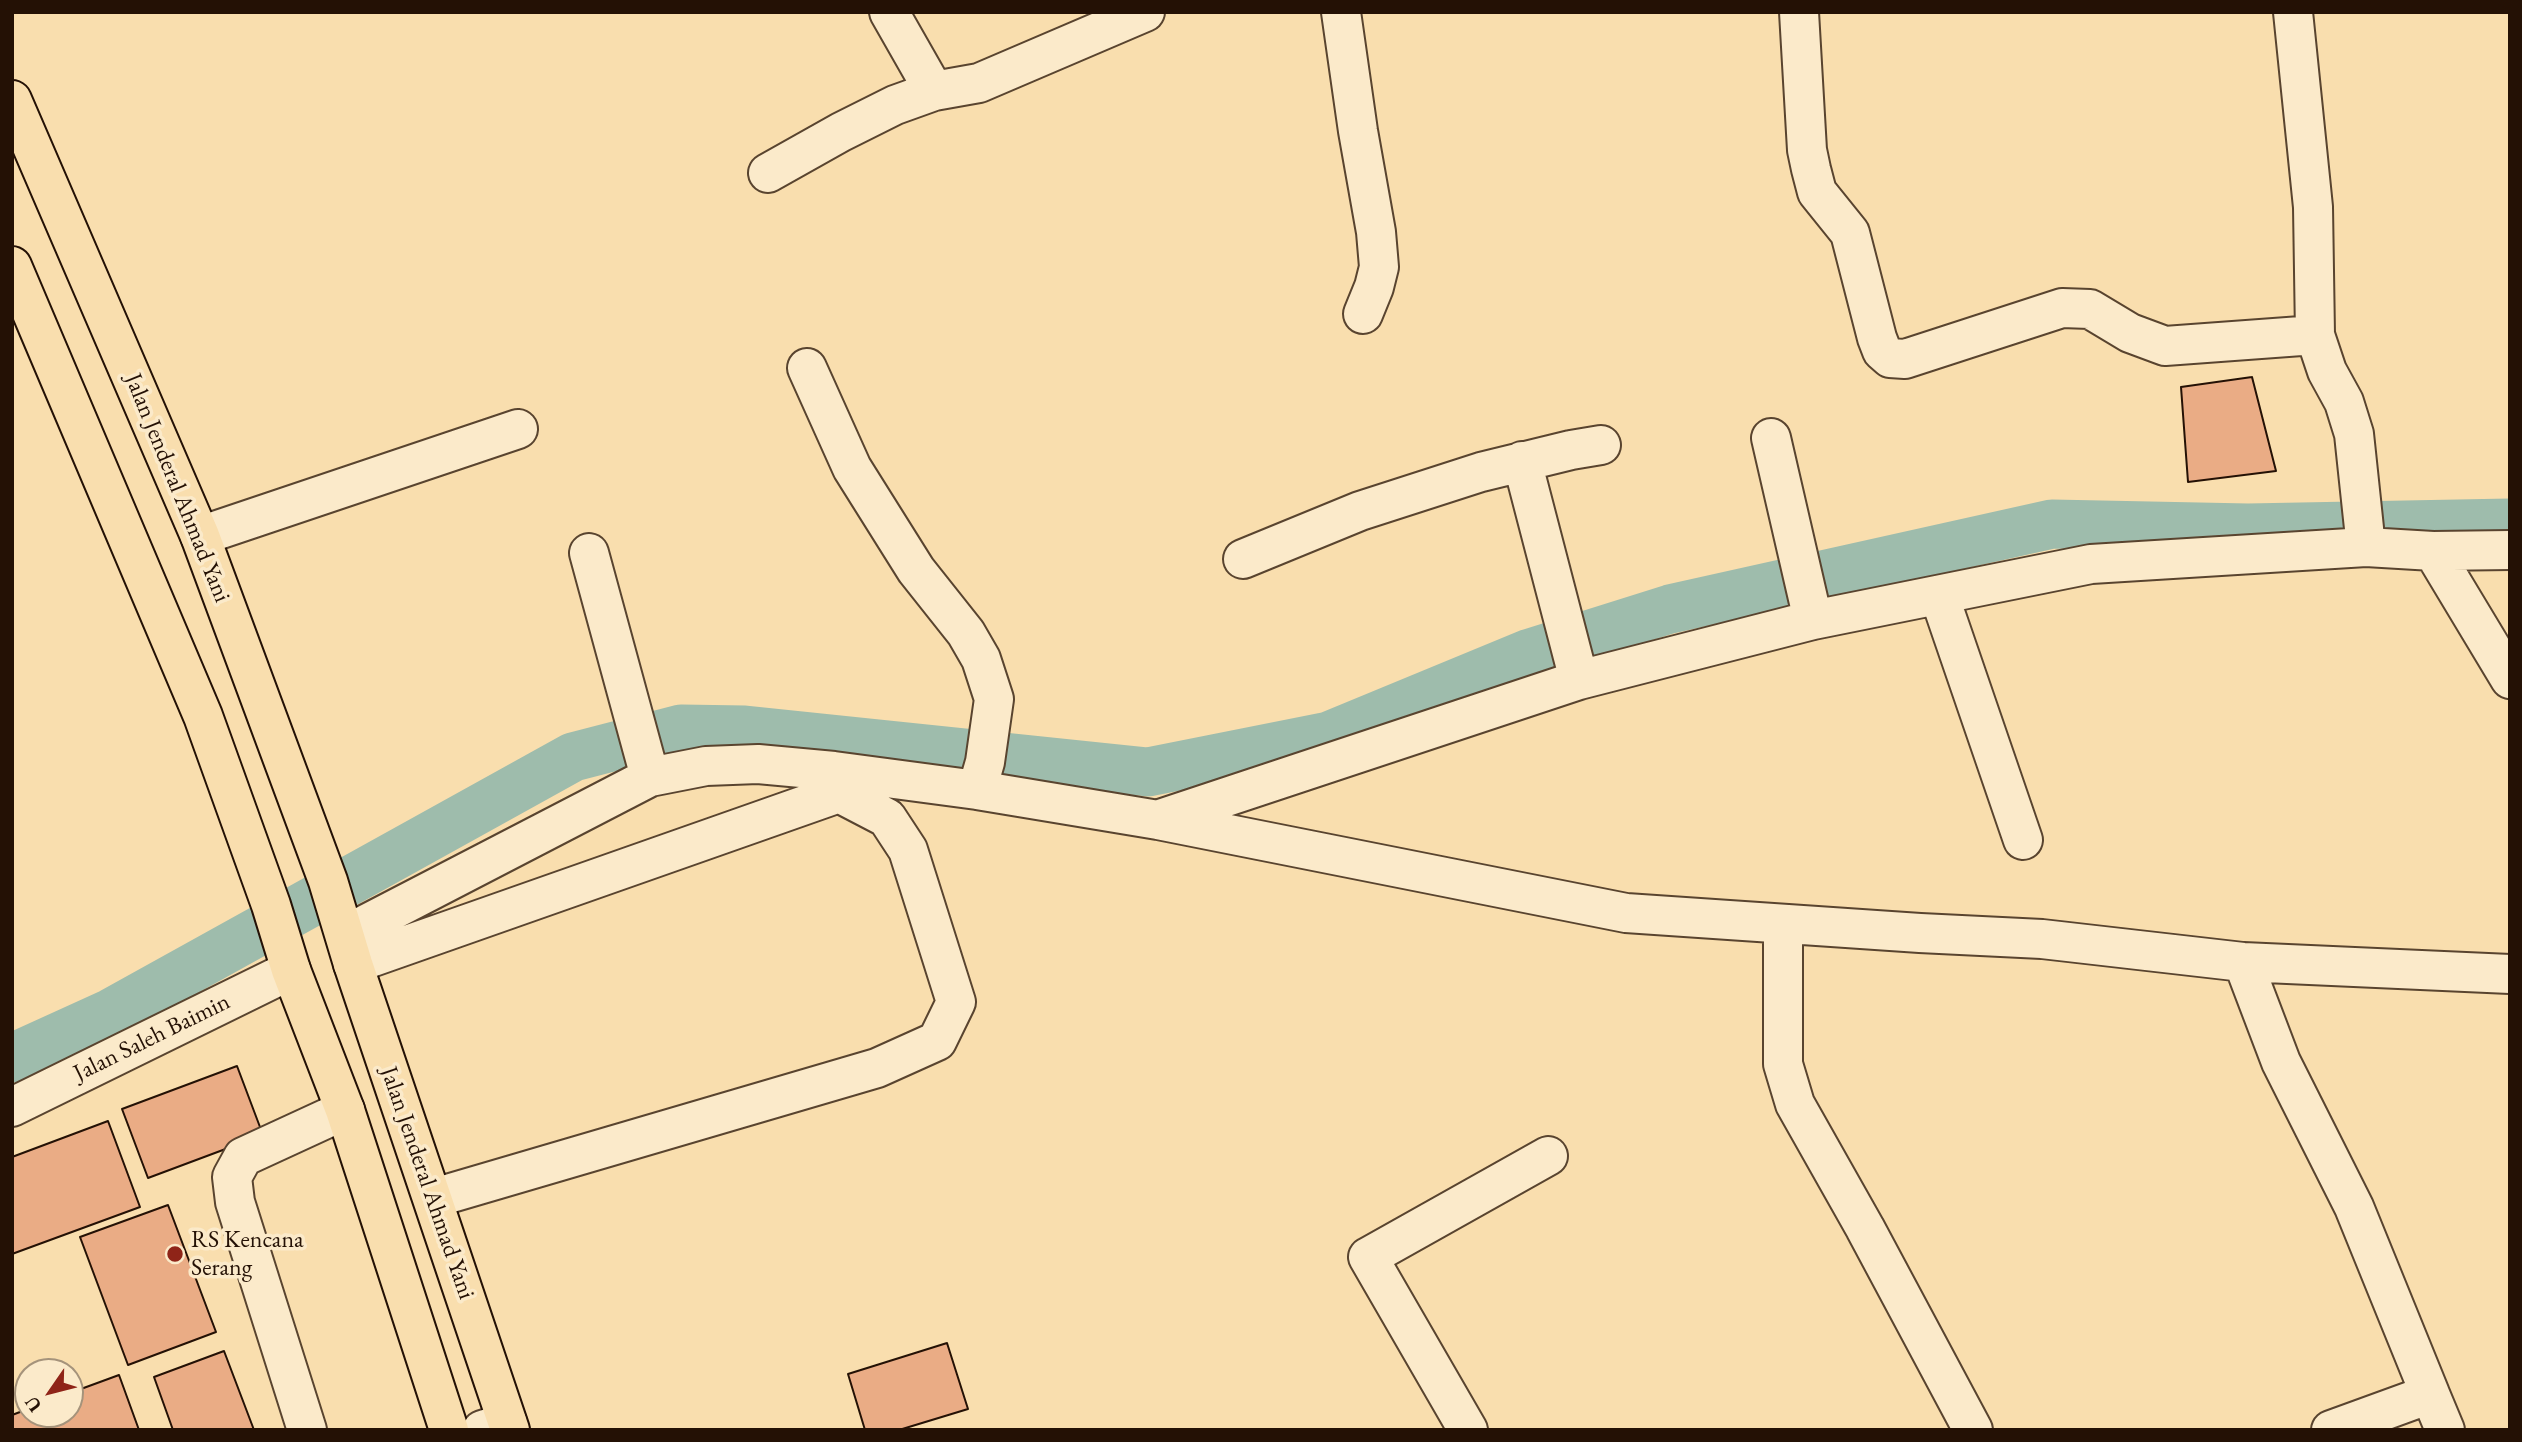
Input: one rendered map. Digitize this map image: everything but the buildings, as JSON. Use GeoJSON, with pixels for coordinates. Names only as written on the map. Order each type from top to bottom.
{"type":"FeatureCollection","features":[{"type":"Feature","properties":{"kind":"main road","name":"Jalan Jenderal Ahmad Yani"},"geometry":{"type":"LineString","coordinates":[[12,100],[200,536],[328,881],[434,1198],[500,1427]]}},
{"type":"Feature","properties":{"kind":"main road"},"geometry":{"type":"LineString","coordinates":[[12,266],[203,716],[271,905],[288,961],[345,1110],[449,1430]]}},
{"type":"Feature","properties":{"kind":"street"},"geometry":{"type":"LineString","coordinates":[[889,12],[934,90]]}},
{"type":"Feature","properties":{"kind":"street"},"geometry":{"type":"LineString","coordinates":[[768,173],[895,105],[934,90],[979,83],[1144,12]]}},
{"type":"Feature","properties":{"kind":"street"},"geometry":{"type":"LineString","coordinates":[[1341,12],[1376,232],[1378,267],[1374,287],[1363,314]]}},
{"type":"Feature","properties":{"kind":"street"},"geometry":{"type":"LineString","coordinates":[[1799,12],[1807,150],[1817,192],[1850,233],[1877,338],[1882,351],[1890,358],[1905,359],[2062,308],[2090,309],[2130,333],[2165,346],[2315,335]]}},
{"type":"Feature","properties":{"kind":"street"},"geometry":{"type":"LineString","coordinates":[[2293,12],[2313,206],[2315,335],[2327,371],[2344,402],[2354,434],[2366,540]]}},
{"type":"Feature","properties":{"kind":"street"},"geometry":{"type":"LineString","coordinates":[[807,369],[852,468],[916,570],[966,633],[981,659],[993,699],[981,776]]}},
{"type":"Feature","properties":{"kind":"street"},"geometry":{"type":"LineString","coordinates":[[200,536],[518,429]]}},
{"type":"Feature","properties":{"kind":"street"},"geometry":{"type":"LineString","coordinates":[[1771,438],[1807,596]]}},
{"type":"Feature","properties":{"kind":"street"},"geometry":{"type":"LineString","coordinates":[[1243,559],[1360,511],[1522,461],[1601,445]]}},
{"type":"Feature","properties":{"kind":"street"},"geometry":{"type":"LineString","coordinates":[[1522,461],[1573,655]]}},
{"type":"Feature","properties":{"kind":"street"},"geometry":{"type":"LineString","coordinates":[[1158,820],[1573,655],[1807,596],[1939,595],[2091,564],[2366,540],[2433,551],[2510,550]]}},
{"type":"Feature","properties":{"kind":"street"},"geometry":{"type":"LineString","coordinates":[[2433,551],[2510,679]]}},
{"type":"Feature","properties":{"kind":"street"},"geometry":{"type":"LineString","coordinates":[[590,553],[648,767]]}},
{"type":"Feature","properties":{"kind":"street"},"geometry":{"type":"LineString","coordinates":[[1939,595],[2023,840]]}},
{"type":"Feature","properties":{"kind":"street"},"geometry":{"type":"LineString","coordinates":[[347,941],[648,767],[758,764],[981,776],[1158,820],[1626,913],[2042,939],[2243,962],[2510,974]]}},
{"type":"Feature","properties":{"kind":"street"},"geometry":{"type":"LineString","coordinates":[[347,941],[839,793],[887,818],[908,850],[956,1002],[937,1041],[877,1068],[434,1198]]}},
{"type":"Feature","properties":{"kind":"street"},"geometry":{"type":"LineString","coordinates":[[1783,924],[1783,1064],[1795,1104],[1973,1430]]}},
{"type":"Feature","properties":{"kind":"street","name":"Jalan Saleh Baimin"},"geometry":{"type":"LineString","coordinates":[[12,1107],[288,961]]}},
{"type":"Feature","properties":{"kind":"street"},"geometry":{"type":"LineString","coordinates":[[2243,962],[2281,1062],[2354,1208],[2445,1430]]}},
{"type":"Feature","properties":{"kind":"street"},"geometry":{"type":"LineString","coordinates":[[307,1430],[235,1202],[232,1177],[243,1157],[345,1110]]}},
{"type":"Feature","properties":{"kind":"street"},"geometry":{"type":"LineString","coordinates":[[1468,1430],[1368,1257],[1548,1156]]}},
{"type":"Feature","properties":{"kind":"street"},"geometry":{"type":"LineString","coordinates":[[2331,1430],[2430,1394]]}},
{"type":"Feature","properties":{"kind":"waterway"},"geometry":{"type":"LineString","coordinates":[[12,1058],[111,1013],[573,757],[681,729],[745,730],[1148,772],[1329,736],[1530,653],[1670,609],[2052,524],[2248,528],[2510,523]]}},
{"type":"Feature","properties":{"kind":"place","name":"RS Kencana Serang"},"geometry":{"type":"Point","coordinates":[175,1254]}}]}
